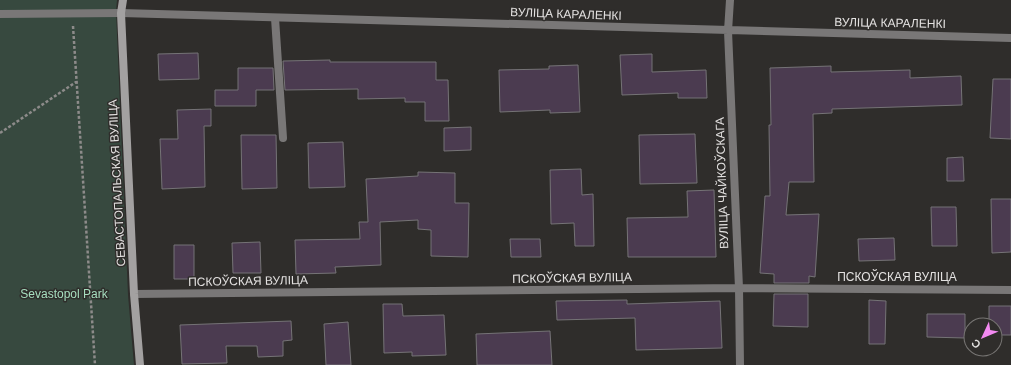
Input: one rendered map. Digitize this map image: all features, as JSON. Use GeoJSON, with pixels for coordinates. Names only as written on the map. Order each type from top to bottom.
{"type":"FeatureCollection","features":[{"type":"Feature","properties":{"kind":"street","name":"СЕВАСТОПАЛЬСКАЯ ВУЛІЦА"},"geometry":{"type":"LineString","coordinates":[[123,0],[121,13],[134,294],[140,365]]}},
{"type":"Feature","properties":{"kind":"street","name":"ВУЛІЦА ЧАЙКОЎСКАГА"},"geometry":{"type":"LineString","coordinates":[[730,0],[728,31],[739,288],[740,365]]}},
{"type":"Feature","properties":{"kind":"street","name":"ВУЛІЦА КАРАЛЕНКІ"},"geometry":{"type":"LineString","coordinates":[[0,14],[121,13],[1011,38]]}},
{"type":"Feature","properties":{"kind":"street"},"geometry":{"type":"LineString","coordinates":[[275,18],[283,138]]}},
{"type":"Feature","properties":{"kind":"street","name":"ПСКОЎСКАЯ ВУЛІЦА"},"geometry":{"type":"LineString","coordinates":[[134,294],[739,288],[1011,290]]}},
{"type":"Feature","properties":{"kind":"path"},"geometry":{"type":"LineString","coordinates":[[72,13],[95,365]]}},
{"type":"Feature","properties":{"kind":"path"},"geometry":{"type":"LineString","coordinates":[[0,133],[76,82]]}},
{"type":"Feature","properties":{"kind":"green space","name":"Sevastopol Park"},"geometry":{"type":"Polygon","coordinates":[[[0,0],[117,0],[116,11],[128,295],[134,365],[0,365],[0,0]]]}},
{"type":"Feature","properties":{"kind":"building"},"geometry":{"type":"Polygon","coordinates":[[[198,53],[199,79],[159,80],[158,54],[198,53]]]}},
{"type":"Feature","properties":{"kind":"building"},"geometry":{"type":"Polygon","coordinates":[[[652,54],[652,72],[706,70],[707,98],[678,98],[678,93],[622,95],[620,55],[652,54]]]}},
{"type":"Feature","properties":{"kind":"building"},"geometry":{"type":"Polygon","coordinates":[[[330,60],[330,62],[436,62],[436,80],[448,80],[449,121],[425,121],[425,102],[405,102],[405,98],[358,99],[358,89],[285,90],[283,61],[330,60]]]}},
{"type":"Feature","properties":{"kind":"building"},"geometry":{"type":"Polygon","coordinates":[[[578,65],[580,112],[550,113],[550,110],[500,112],[499,70],[549,69],[549,66],[578,65]]]}},
{"type":"Feature","properties":{"kind":"building"},"geometry":{"type":"Polygon","coordinates":[[[831,66],[831,72],[910,70],[910,78],[961,76],[962,105],[832,109],[832,113],[813,114],[814,182],[789,182],[786,215],[819,214],[815,277],[809,276],[809,283],[774,283],[774,274],[760,273],[765,196],[770,196],[770,68],[831,66]]]}},
{"type":"Feature","properties":{"kind":"building"},"geometry":{"type":"Polygon","coordinates":[[[238,68],[273,68],[274,90],[256,90],[256,106],[215,106],[215,90],[238,90],[238,68]]]}},
{"type":"Feature","properties":{"kind":"building"},"geometry":{"type":"Polygon","coordinates":[[[993,79],[1011,79],[1011,139],[990,138],[993,79]]]}},
{"type":"Feature","properties":{"kind":"building"},"geometry":{"type":"Polygon","coordinates":[[[211,109],[211,126],[204,126],[205,187],[162,189],[160,139],[178,139],[177,110],[211,109]]]}},
{"type":"Feature","properties":{"kind":"building"},"geometry":{"type":"Polygon","coordinates":[[[471,127],[471,150],[444,151],[444,128],[471,127]]]}},
{"type":"Feature","properties":{"kind":"building"},"geometry":{"type":"Polygon","coordinates":[[[695,134],[697,183],[640,184],[639,135],[695,134]]]}},
{"type":"Feature","properties":{"kind":"building"},"geometry":{"type":"Polygon","coordinates":[[[241,135],[276,135],[277,188],[242,189],[241,135]]]}},
{"type":"Feature","properties":{"kind":"building"},"geometry":{"type":"Polygon","coordinates":[[[343,142],[345,187],[309,188],[308,143],[343,142]]]}},
{"type":"Feature","properties":{"kind":"building"},"geometry":{"type":"Polygon","coordinates":[[[963,157],[964,181],[947,181],[947,158],[963,157]]]}},
{"type":"Feature","properties":{"kind":"building"},"geometry":{"type":"Polygon","coordinates":[[[581,169],[582,195],[593,194],[594,246],[575,246],[574,223],[551,224],[550,170],[581,169]]]}},
{"type":"Feature","properties":{"kind":"building"},"geometry":{"type":"Polygon","coordinates":[[[418,172],[455,173],[455,203],[469,203],[468,257],[431,256],[431,230],[418,229],[418,220],[380,222],[381,265],[335,267],[336,273],[296,274],[295,240],[360,239],[359,222],[368,222],[366,179],[418,176],[418,172]]]}},
{"type":"Feature","properties":{"kind":"building"},"geometry":{"type":"Polygon","coordinates":[[[714,190],[716,257],[628,257],[627,218],[688,217],[687,191],[714,190]]]}},
{"type":"Feature","properties":{"kind":"building"},"geometry":{"type":"Polygon","coordinates":[[[991,199],[1011,199],[1011,252],[992,253],[991,199]]]}},
{"type":"Feature","properties":{"kind":"building"},"geometry":{"type":"Polygon","coordinates":[[[931,207],[956,207],[957,246],[932,246],[931,207]]]}},
{"type":"Feature","properties":{"kind":"building"},"geometry":{"type":"Polygon","coordinates":[[[894,238],[895,260],[859,261],[858,239],[894,238]]]}},
{"type":"Feature","properties":{"kind":"building"},"geometry":{"type":"Polygon","coordinates":[[[510,239],[540,239],[541,257],[511,257],[510,239]]]}},
{"type":"Feature","properties":{"kind":"building"},"geometry":{"type":"Polygon","coordinates":[[[260,242],[261,273],[233,273],[232,243],[260,242]]]}},
{"type":"Feature","properties":{"kind":"building"},"geometry":{"type":"Polygon","coordinates":[[[174,245],[194,245],[194,279],[174,279],[174,245]]]}},
{"type":"Feature","properties":{"kind":"building"},"geometry":{"type":"Polygon","coordinates":[[[774,294],[808,294],[808,327],[773,326],[774,294]]]}},
{"type":"Feature","properties":{"kind":"building"},"geometry":{"type":"Polygon","coordinates":[[[627,300],[627,304],[720,301],[722,348],[636,350],[635,318],[557,320],[556,301],[627,300]]]}},
{"type":"Feature","properties":{"kind":"building"},"geometry":{"type":"Polygon","coordinates":[[[869,300],[886,301],[885,344],[869,344],[869,300]]]}},
{"type":"Feature","properties":{"kind":"building"},"geometry":{"type":"Polygon","coordinates":[[[383,304],[402,304],[403,316],[444,315],[446,355],[412,356],[412,352],[384,353],[383,304]]]}},
{"type":"Feature","properties":{"kind":"building"},"geometry":{"type":"Polygon","coordinates":[[[989,306],[1011,306],[1011,335],[1003,335],[1003,317],[989,317],[989,306]]]}},
{"type":"Feature","properties":{"kind":"building"},"geometry":{"type":"Polygon","coordinates":[[[927,314],[965,314],[965,317],[963,317],[963,338],[927,337],[927,314]]]}},
{"type":"Feature","properties":{"kind":"building"},"geometry":{"type":"Polygon","coordinates":[[[291,321],[292,340],[283,341],[283,356],[258,357],[257,346],[226,346],[227,363],[182,364],[180,325],[291,321]]]}},
{"type":"Feature","properties":{"kind":"building"},"geometry":{"type":"Polygon","coordinates":[[[348,322],[351,365],[326,365],[324,324],[348,322]]]}},
{"type":"Feature","properties":{"kind":"building"},"geometry":{"type":"Polygon","coordinates":[[[550,331],[552,365],[477,365],[476,334],[550,331]]]}}]}
